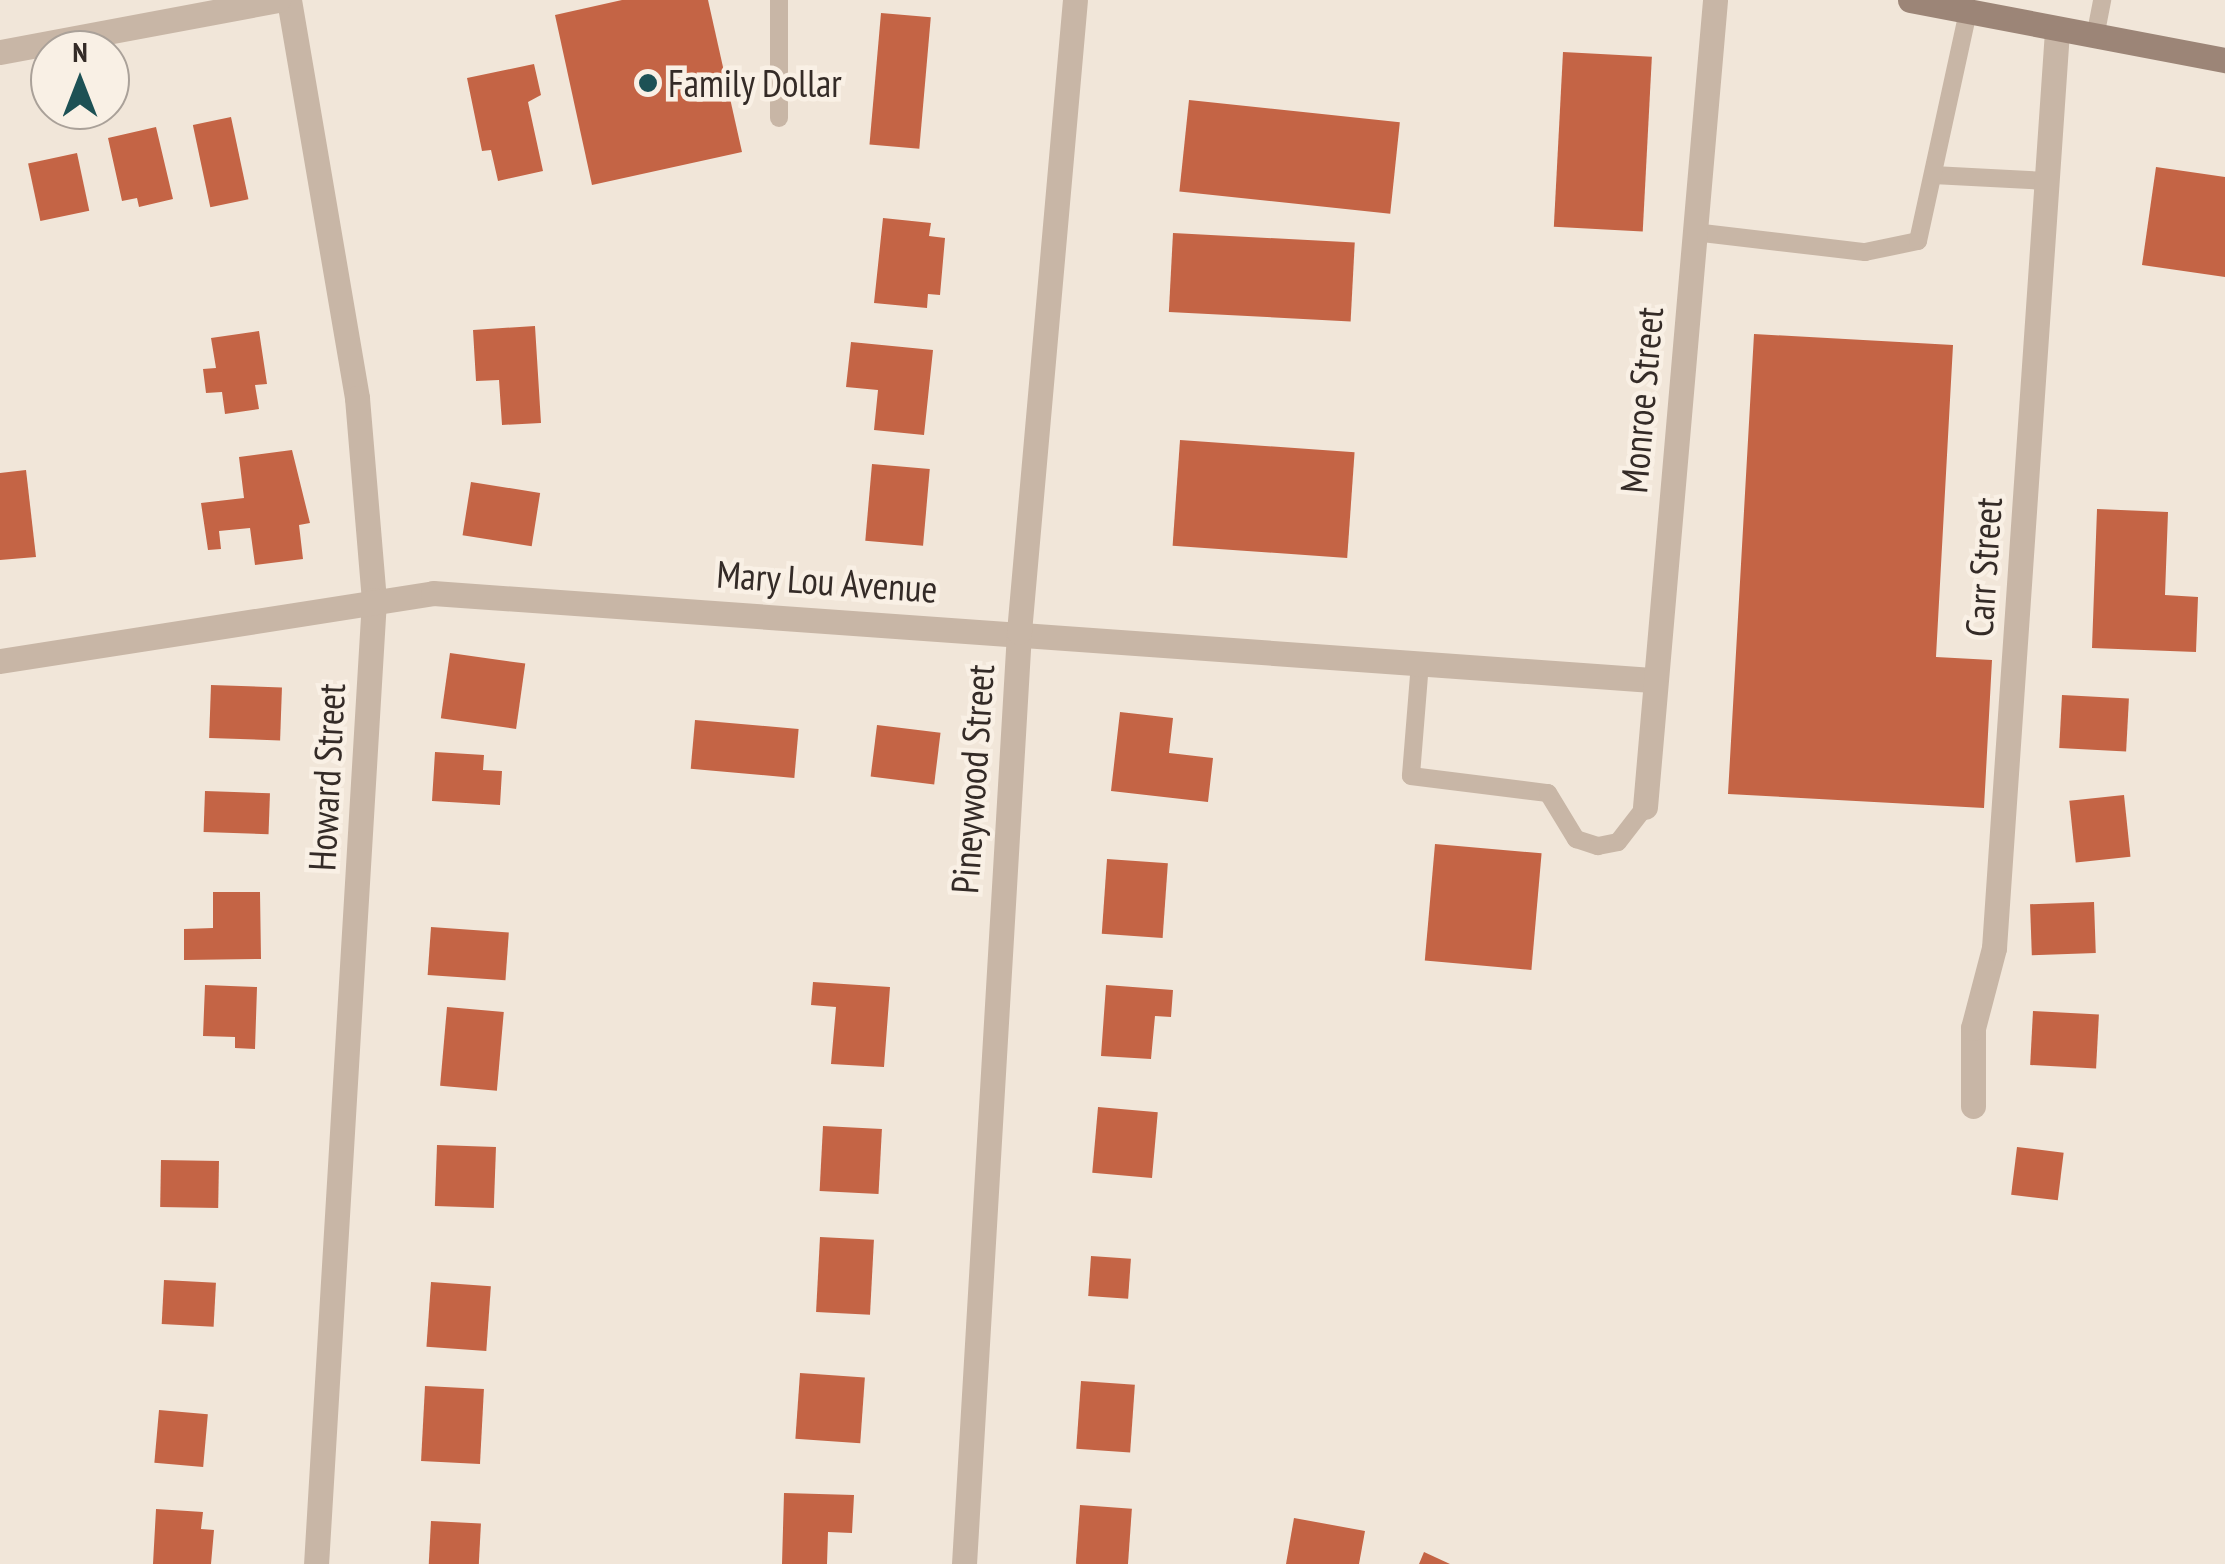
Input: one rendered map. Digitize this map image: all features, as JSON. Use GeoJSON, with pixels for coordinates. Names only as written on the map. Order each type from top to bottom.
{"type":"FeatureCollection","features":[{"type":"Feature","properties":{"kind":"main road"},"geometry":{"type":"LineString","coordinates":[[1910,0],[2225,60]]}},
{"type":"Feature","properties":{"kind":"street"},"geometry":{"type":"LineString","coordinates":[[0,52],[278,0]]}},
{"type":"Feature","properties":{"kind":"street","name":"Howard Street"},"geometry":{"type":"LineString","coordinates":[[288,0],[357,398],[374,600],[316,1564]]}},
{"type":"Feature","properties":{"kind":"street","name":"Pineywood Street"},"geometry":{"type":"LineString","coordinates":[[964,1564],[1020,632],[1076,0]]}},
{"type":"Feature","properties":{"kind":"street","name":"Monroe Street"},"geometry":{"type":"LineString","coordinates":[[1646,807],[1652,680],[1715,0]]}},
{"type":"Feature","properties":{"kind":"street","name":"Carr Street"},"geometry":{"type":"LineString","coordinates":[[1973,1106],[1973,1028],[1994,948],[2058,30]]}},
{"type":"Feature","properties":{"kind":"street","name":"Mary Lou Avenue"},"geometry":{"type":"LineString","coordinates":[[0,661],[432,593],[1652,680]]}},
{"type":"Feature","properties":{"kind":"lane"},"geometry":{"type":"LineString","coordinates":[[778,0],[780,118]]}},
{"type":"Feature","properties":{"kind":"lane"},"geometry":{"type":"LineString","coordinates":[[2095,37],[2102,0]]}},
{"type":"Feature","properties":{"kind":"lane"},"geometry":{"type":"LineString","coordinates":[[1694,232],[1865,252],[1918,241],[1968,12]]}},
{"type":"Feature","properties":{"kind":"lane"},"geometry":{"type":"LineString","coordinates":[[1933,175],[2047,181]]}},
{"type":"Feature","properties":{"kind":"lane"},"geometry":{"type":"LineString","coordinates":[[1420,662],[1411,776],[1548,793],[1576,839],[1598,846],[1618,842],[1646,807]]}},
{"type":"Feature","properties":{"kind":"building","name":"Family Dollar"},"geometry":{"type":"Polygon","coordinates":[[[622,0],[708,0],[742,152],[592,185],[555,15],[622,0]]]}},
{"type":"Feature","properties":{"kind":"building"},"geometry":{"type":"Polygon","coordinates":[[[881,13],[931,17],[919,149],[869,144],[881,13]]]}},
{"type":"Feature","properties":{"kind":"building"},"geometry":{"type":"Polygon","coordinates":[[[1563,52],[1652,57],[1643,231],[1554,227],[1563,52]]]}},
{"type":"Feature","properties":{"kind":"building"},"geometry":{"type":"Polygon","coordinates":[[[534,64],[541,95],[528,102],[543,171],[498,181],[491,150],[482,151],[467,78],[534,64]]]}},
{"type":"Feature","properties":{"kind":"building"},"geometry":{"type":"Polygon","coordinates":[[[1189,100],[1400,122],[1390,214],[1179,191],[1189,100]]]}},
{"type":"Feature","properties":{"kind":"building"},"geometry":{"type":"Polygon","coordinates":[[[231,117],[248,199],[210,207],[193,125],[231,117]]]}},
{"type":"Feature","properties":{"kind":"building"},"geometry":{"type":"Polygon","coordinates":[[[156,127],[173,199],[139,207],[137,198],[122,201],[108,138],[156,127]]]}},
{"type":"Feature","properties":{"kind":"building"},"geometry":{"type":"Polygon","coordinates":[[[77,153],[89,211],[40,221],[28,163],[77,153]]]}},
{"type":"Feature","properties":{"kind":"building"},"geometry":{"type":"Polygon","coordinates":[[[2156,167],[2225,177],[2225,277],[2142,265],[2156,167]]]}},
{"type":"Feature","properties":{"kind":"building"},"geometry":{"type":"Polygon","coordinates":[[[883,218],[931,223],[929,236],[945,238],[940,295],[928,294],[927,308],[874,303],[883,218]]]}},
{"type":"Feature","properties":{"kind":"building"},"geometry":{"type":"Polygon","coordinates":[[[1173,233],[1355,243],[1351,321],[1169,312],[1173,233]]]}},
{"type":"Feature","properties":{"kind":"building"},"geometry":{"type":"Polygon","coordinates":[[[535,326],[541,423],[502,425],[499,380],[476,381],[473,330],[535,326]]]}},
{"type":"Feature","properties":{"kind":"building"},"geometry":{"type":"Polygon","coordinates":[[[259,331],[267,384],[255,385],[259,409],[225,414],[222,392],[206,393],[203,369],[216,368],[211,338],[259,331]]]}},
{"type":"Feature","properties":{"kind":"building"},"geometry":{"type":"Polygon","coordinates":[[[1754,334],[1953,345],[1936,657],[1992,660],[1984,808],[1728,794],[1754,334]]]}},
{"type":"Feature","properties":{"kind":"building"},"geometry":{"type":"Polygon","coordinates":[[[851,342],[933,350],[924,435],[874,430],[878,390],[846,387],[851,342]]]}},
{"type":"Feature","properties":{"kind":"building"},"geometry":{"type":"Polygon","coordinates":[[[1180,440],[1355,452],[1347,558],[1173,546],[1180,440]]]}},
{"type":"Feature","properties":{"kind":"building"},"geometry":{"type":"Polygon","coordinates":[[[292,450],[310,523],[299,525],[303,559],[255,565],[250,528],[219,531],[221,549],[208,550],[201,503],[244,498],[239,457],[292,450]]]}},
{"type":"Feature","properties":{"kind":"building"},"geometry":{"type":"Polygon","coordinates":[[[872,464],[930,469],[923,546],[865,541],[872,464]]]}},
{"type":"Feature","properties":{"kind":"building"},"geometry":{"type":"Polygon","coordinates":[[[26,470],[36,557],[0,560],[0,473],[26,470]]]}},
{"type":"Feature","properties":{"kind":"building"},"geometry":{"type":"Polygon","coordinates":[[[471,482],[540,493],[532,546],[463,535],[471,482]]]}},
{"type":"Feature","properties":{"kind":"building"},"geometry":{"type":"Polygon","coordinates":[[[2097,509],[2168,512],[2165,595],[2198,597],[2196,652],[2092,648],[2097,509]]]}},
{"type":"Feature","properties":{"kind":"building"},"geometry":{"type":"Polygon","coordinates":[[[450,653],[525,664],[516,729],[441,718],[450,653]]]}},
{"type":"Feature","properties":{"kind":"building"},"geometry":{"type":"Polygon","coordinates":[[[211,685],[282,687],[280,740],[209,738],[211,685]]]}},
{"type":"Feature","properties":{"kind":"building"},"geometry":{"type":"Polygon","coordinates":[[[2062,695],[2129,699],[2126,751],[2059,748],[2062,695]]]}},
{"type":"Feature","properties":{"kind":"building"},"geometry":{"type":"Polygon","coordinates":[[[1120,712],[1173,718],[1169,753],[1213,758],[1208,802],[1111,791],[1120,712]]]}},
{"type":"Feature","properties":{"kind":"building"},"geometry":{"type":"Polygon","coordinates":[[[695,720],[799,729],[794,778],[691,769],[695,720]]]}},
{"type":"Feature","properties":{"kind":"building"},"geometry":{"type":"Polygon","coordinates":[[[877,725],[941,733],[934,784],[871,777],[877,725]]]}},
{"type":"Feature","properties":{"kind":"building"},"geometry":{"type":"Polygon","coordinates":[[[435,752],[484,755],[483,770],[502,771],[500,805],[432,801],[435,752]]]}},
{"type":"Feature","properties":{"kind":"building"},"geometry":{"type":"Polygon","coordinates":[[[205,791],[270,793],[269,834],[204,832],[205,791]]]}},
{"type":"Feature","properties":{"kind":"building"},"geometry":{"type":"Polygon","coordinates":[[[2124,795],[2130,857],[2076,862],[2069,801],[2124,795]]]}},
{"type":"Feature","properties":{"kind":"building"},"geometry":{"type":"Polygon","coordinates":[[[1435,844],[1542,853],[1531,970],[1425,961],[1435,844]]]}},
{"type":"Feature","properties":{"kind":"building"},"geometry":{"type":"Polygon","coordinates":[[[1107,859],[1168,863],[1163,938],[1102,934],[1107,859]]]}},
{"type":"Feature","properties":{"kind":"building"},"geometry":{"type":"Polygon","coordinates":[[[213,892],[260,892],[261,959],[184,960],[184,929],[213,928],[213,892]]]}},
{"type":"Feature","properties":{"kind":"building"},"geometry":{"type":"Polygon","coordinates":[[[2094,902],[2096,953],[2032,955],[2030,904],[2094,902]]]}},
{"type":"Feature","properties":{"kind":"building"},"geometry":{"type":"Polygon","coordinates":[[[431,927],[509,932],[505,980],[428,975],[431,927]]]}},
{"type":"Feature","properties":{"kind":"building"},"geometry":{"type":"Polygon","coordinates":[[[813,982],[890,987],[884,1067],[831,1064],[836,1007],[811,1005],[813,982]]]}},
{"type":"Feature","properties":{"kind":"building"},"geometry":{"type":"Polygon","coordinates":[[[205,985],[257,987],[255,1049],[235,1048],[235,1037],[203,1036],[205,985]]]}},
{"type":"Feature","properties":{"kind":"building"},"geometry":{"type":"Polygon","coordinates":[[[1106,985],[1173,990],[1171,1017],[1155,1016],[1151,1059],[1101,1056],[1106,985]]]}},
{"type":"Feature","properties":{"kind":"building"},"geometry":{"type":"Polygon","coordinates":[[[447,1007],[504,1012],[497,1091],[440,1086],[447,1007]]]}},
{"type":"Feature","properties":{"kind":"building"},"geometry":{"type":"Polygon","coordinates":[[[2033,1011],[2099,1014],[2096,1068],[2030,1065],[2033,1011]]]}},
{"type":"Feature","properties":{"kind":"building"},"geometry":{"type":"Polygon","coordinates":[[[1098,1107],[1158,1112],[1152,1178],[1092,1173],[1098,1107]]]}},
{"type":"Feature","properties":{"kind":"building"},"geometry":{"type":"Polygon","coordinates":[[[823,1126],[882,1129],[879,1194],[820,1191],[823,1126]]]}},
{"type":"Feature","properties":{"kind":"building"},"geometry":{"type":"Polygon","coordinates":[[[437,1145],[496,1147],[494,1208],[435,1206],[437,1145]]]}},
{"type":"Feature","properties":{"kind":"building"},"geometry":{"type":"Polygon","coordinates":[[[2017,1147],[2064,1153],[2058,1200],[2011,1195],[2017,1147]]]}},
{"type":"Feature","properties":{"kind":"building"},"geometry":{"type":"Polygon","coordinates":[[[161,1160],[219,1161],[218,1208],[160,1207],[161,1160]]]}},
{"type":"Feature","properties":{"kind":"building"},"geometry":{"type":"Polygon","coordinates":[[[820,1237],[874,1240],[870,1315],[816,1312],[820,1237]]]}},
{"type":"Feature","properties":{"kind":"building"},"geometry":{"type":"Polygon","coordinates":[[[1091,1256],[1131,1259],[1128,1299],[1088,1296],[1091,1256]]]}},
{"type":"Feature","properties":{"kind":"building"},"geometry":{"type":"Polygon","coordinates":[[[164,1280],[216,1283],[214,1327],[162,1324],[164,1280]]]}},
{"type":"Feature","properties":{"kind":"building"},"geometry":{"type":"Polygon","coordinates":[[[431,1282],[491,1286],[486,1351],[426,1347],[431,1282]]]}},
{"type":"Feature","properties":{"kind":"building"},"geometry":{"type":"Polygon","coordinates":[[[800,1373],[865,1378],[860,1443],[795,1439],[800,1373]]]}},
{"type":"Feature","properties":{"kind":"building"},"geometry":{"type":"Polygon","coordinates":[[[1081,1381],[1135,1385],[1130,1453],[1076,1449],[1081,1381]]]}},
{"type":"Feature","properties":{"kind":"building"},"geometry":{"type":"Polygon","coordinates":[[[425,1386],[484,1389],[480,1464],[421,1461],[425,1386]]]}},
{"type":"Feature","properties":{"kind":"building"},"geometry":{"type":"Polygon","coordinates":[[[159,1410],[208,1414],[203,1467],[154,1463],[159,1410]]]}},
{"type":"Feature","properties":{"kind":"building"},"geometry":{"type":"Polygon","coordinates":[[[784,1493],[854,1495],[852,1533],[828,1532],[827,1564],[782,1564],[784,1493]]]}},
{"type":"Feature","properties":{"kind":"building"},"geometry":{"type":"Polygon","coordinates":[[[1080,1505],[1132,1509],[1128,1564],[1076,1564],[1080,1505]]]}},
{"type":"Feature","properties":{"kind":"building"},"geometry":{"type":"Polygon","coordinates":[[[156,1509],[203,1512],[201,1529],[214,1530],[211,1564],[153,1564],[156,1509]]]}},
{"type":"Feature","properties":{"kind":"building"},"geometry":{"type":"Polygon","coordinates":[[[1294,1518],[1365,1531],[1359,1564],[1286,1564],[1294,1518]]]}},
{"type":"Feature","properties":{"kind":"building"},"geometry":{"type":"Polygon","coordinates":[[[431,1521],[481,1524],[479,1564],[429,1564],[431,1521]]]}},
{"type":"Feature","properties":{"kind":"building"},"geometry":{"type":"Polygon","coordinates":[[[1424,1552],[1450,1564],[1419,1564],[1424,1552]]]}},
{"type":"Feature","properties":{"kind":"place","name":"Family Dollar"},"geometry":{"type":"Point","coordinates":[648,83]}}]}
